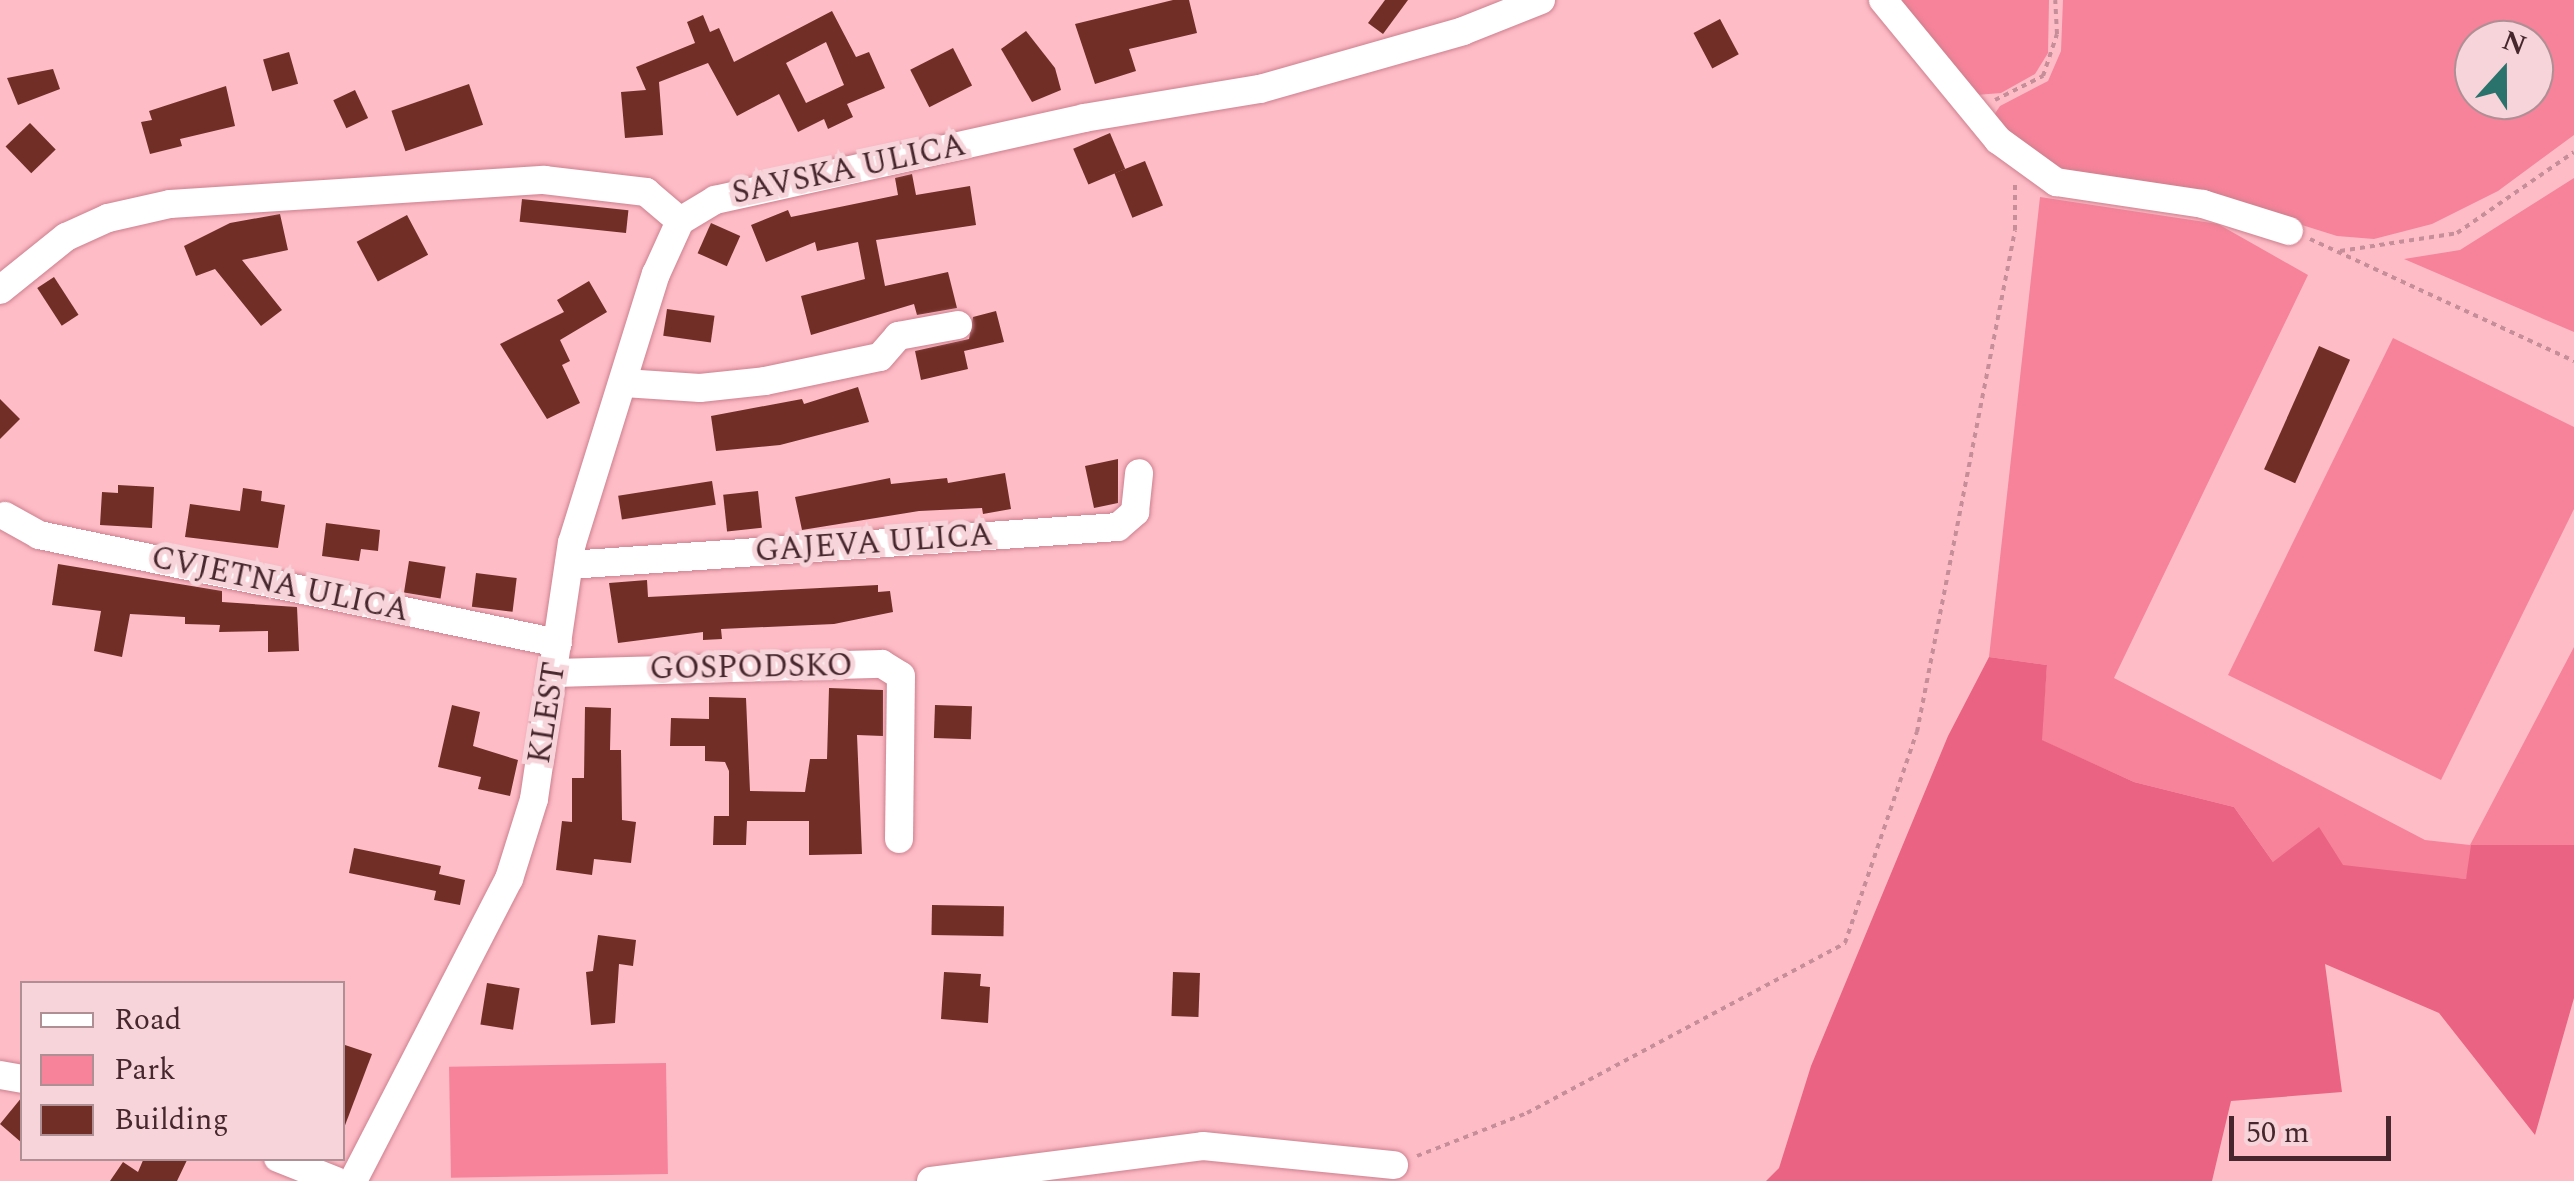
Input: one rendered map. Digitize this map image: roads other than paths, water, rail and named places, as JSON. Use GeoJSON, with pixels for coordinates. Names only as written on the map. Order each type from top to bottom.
{"type":"FeatureCollection","features":[{"type":"Feature","properties":{"kind":"street","name":"SAVSKA ULICA"},"geometry":{"type":"LineString","coordinates":[[680,221],[714,200],[1084,118],[1260,89],[1463,32],[1541,0]]}},
{"type":"Feature","properties":{"kind":"street"},"geometry":{"type":"LineString","coordinates":[[1883,0],[1973,111],[2016,156],[2056,182],[2203,204],[2289,231]]}},
{"type":"Feature","properties":{"kind":"street"},"geometry":{"type":"LineString","coordinates":[[0,290],[66,237],[170,204],[544,180],[646,192],[680,221]]}},
{"type":"Feature","properties":{"kind":"street","name":"KLEST"},"geometry":{"type":"LineString","coordinates":[[353,1181],[509,878],[534,798],[569,565],[656,274],[680,221]]}},
{"type":"Feature","properties":{"kind":"street"},"geometry":{"type":"LineString","coordinates":[[624,383],[700,388],[766,381],[880,357],[898,336],[958,325]]}},
{"type":"Feature","properties":{"kind":"street","name":"GAJEVA ULICA"},"geometry":{"type":"LineString","coordinates":[[569,565],[1118,527],[1136,512],[1139,474]]}},
{"type":"Feature","properties":{"kind":"street","name":"CVJETNA ULICA"},"geometry":{"type":"LineString","coordinates":[[4,516],[39,535],[558,643]]}},
{"type":"Feature","properties":{"kind":"street","name":"GOSPODSKO"},"geometry":{"type":"LineString","coordinates":[[555,673],[882,664],[902,676],[899,838]]}},
{"type":"Feature","properties":{"kind":"street"},"geometry":{"type":"LineString","coordinates":[[931,1181],[1203,1146],[1394,1165]]}},
{"type":"Feature","properties":{"kind":"street"},"geometry":{"type":"LineString","coordinates":[[286,1161],[336,1181]]}}]}
